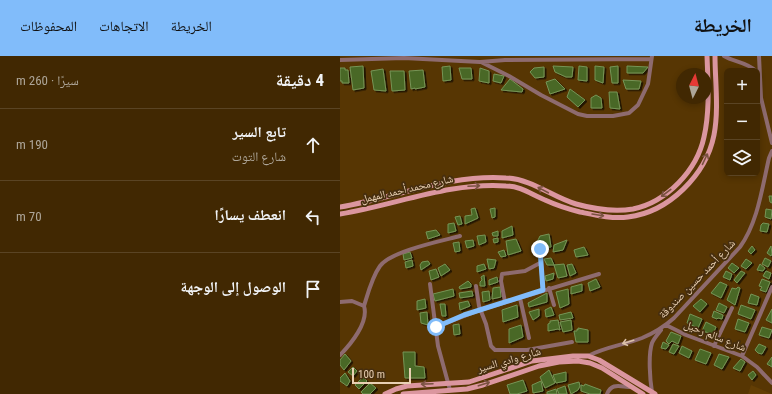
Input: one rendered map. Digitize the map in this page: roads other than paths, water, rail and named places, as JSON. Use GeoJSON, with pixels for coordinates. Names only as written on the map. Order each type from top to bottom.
{"type":"FeatureCollection","features":[{"type":"Feature","properties":{"kind":"main road","name":"شارع محمد أحمد المهمل"},"geometry":{"type":"LineString","coordinates":[[340,207],[448,182],[504,177],[524,181],[564,200],[592,207],[625,210],[644,206],[658,199],[675,186],[689,170],[701,149],[705,136],[708,112],[707,56]]}},
{"type":"Feature","properties":{"kind":"main road","name":"شارع محمد أحمد المهمل"},"geometry":{"type":"LineString","coordinates":[[340,214],[450,189],[473,186],[506,186],[521,188],[557,205],[595,215],[622,218],[647,212],[667,202],[685,188],[699,171],[708,152],[714,134],[715,121],[715,56]]}},
{"type":"Feature","properties":{"kind":"main road","name":"شارع وادي السير"},"geometry":{"type":"LineString","coordinates":[[385,394],[407,386],[469,382],[522,364],[574,356],[587,359],[643,394]]}},
{"type":"Feature","properties":{"kind":"main road","name":"شارع وادي السير"},"geometry":{"type":"LineString","coordinates":[[403,394],[467,389],[539,366],[595,358],[653,393]]}},
{"type":"Feature","properties":{"kind":"street"},"geometry":{"type":"LineString","coordinates":[[724,56],[731,60],[749,65],[752,68]]}},
{"type":"Feature","properties":{"kind":"street"},"geometry":{"type":"LineString","coordinates":[[758,68],[759,56]]}},
{"type":"Feature","properties":{"kind":"street"},"geometry":{"type":"LineString","coordinates":[[340,60],[405,57],[449,58],[480,62],[497,60],[651,58],[648,84],[638,105],[629,113],[606,116],[578,114],[541,95],[509,76],[480,62]]}},
{"type":"Feature","properties":{"kind":"street"},"geometry":{"type":"LineString","coordinates":[[760,91],[772,143]]}},
{"type":"Feature","properties":{"kind":"street","name":"شارع أحمد حسين صندوقة"},"geometry":{"type":"LineString","coordinates":[[653,393],[650,374],[651,346],[665,326],[730,258],[745,240],[757,210],[772,151]]}},
{"type":"Feature","properties":{"kind":"street"},"geometry":{"type":"LineString","coordinates":[[340,355],[353,340],[361,326],[365,314],[364,306],[378,268],[385,261],[423,245],[460,236]]}},
{"type":"Feature","properties":{"kind":"street"},"geometry":{"type":"LineString","coordinates":[[540,249],[543,290]]}},
{"type":"Feature","properties":{"kind":"street"},"geometry":{"type":"LineString","coordinates":[[505,302],[501,281],[502,274],[525,271],[540,263]]}},
{"type":"Feature","properties":{"kind":"street"},"geometry":{"type":"LineString","coordinates":[[436,327],[480,310],[599,274]]}},
{"type":"Feature","properties":{"kind":"street"},"geometry":{"type":"LineString","coordinates":[[430,284],[440,354],[450,390]]}},
{"type":"Feature","properties":{"kind":"street"},"geometry":{"type":"LineString","coordinates":[[476,286],[480,310],[486,324],[491,346],[495,350],[527,350],[572,342]]}},
{"type":"Feature","properties":{"kind":"street"},"geometry":{"type":"LineString","coordinates":[[742,356],[772,287]]}},
{"type":"Feature","properties":{"kind":"street"},"geometry":{"type":"LineString","coordinates":[[549,288],[554,305]]}},
{"type":"Feature","properties":{"kind":"street"},"geometry":{"type":"LineString","coordinates":[[520,298],[529,338]]}},
{"type":"Feature","properties":{"kind":"street"},"geometry":{"type":"LineString","coordinates":[[340,302],[352,301],[364,306]]}},
{"type":"Feature","properties":{"kind":"street"},"geometry":{"type":"LineString","coordinates":[[714,346],[732,308]]}},
{"type":"Feature","properties":{"kind":"street","name":"شارع أحمد حسين صندوقة"},"geometry":{"type":"LineString","coordinates":[[587,359],[600,350],[642,338],[665,326]]}},
{"type":"Feature","properties":{"kind":"street","name":"شارع سالم رحيل"},"geometry":{"type":"LineString","coordinates":[[665,326],[742,356],[751,362],[772,383]]}},
{"type":"Feature","properties":{"kind":"street"},"geometry":{"type":"LineString","coordinates":[[608,394],[613,386],[632,387]]}}]}
